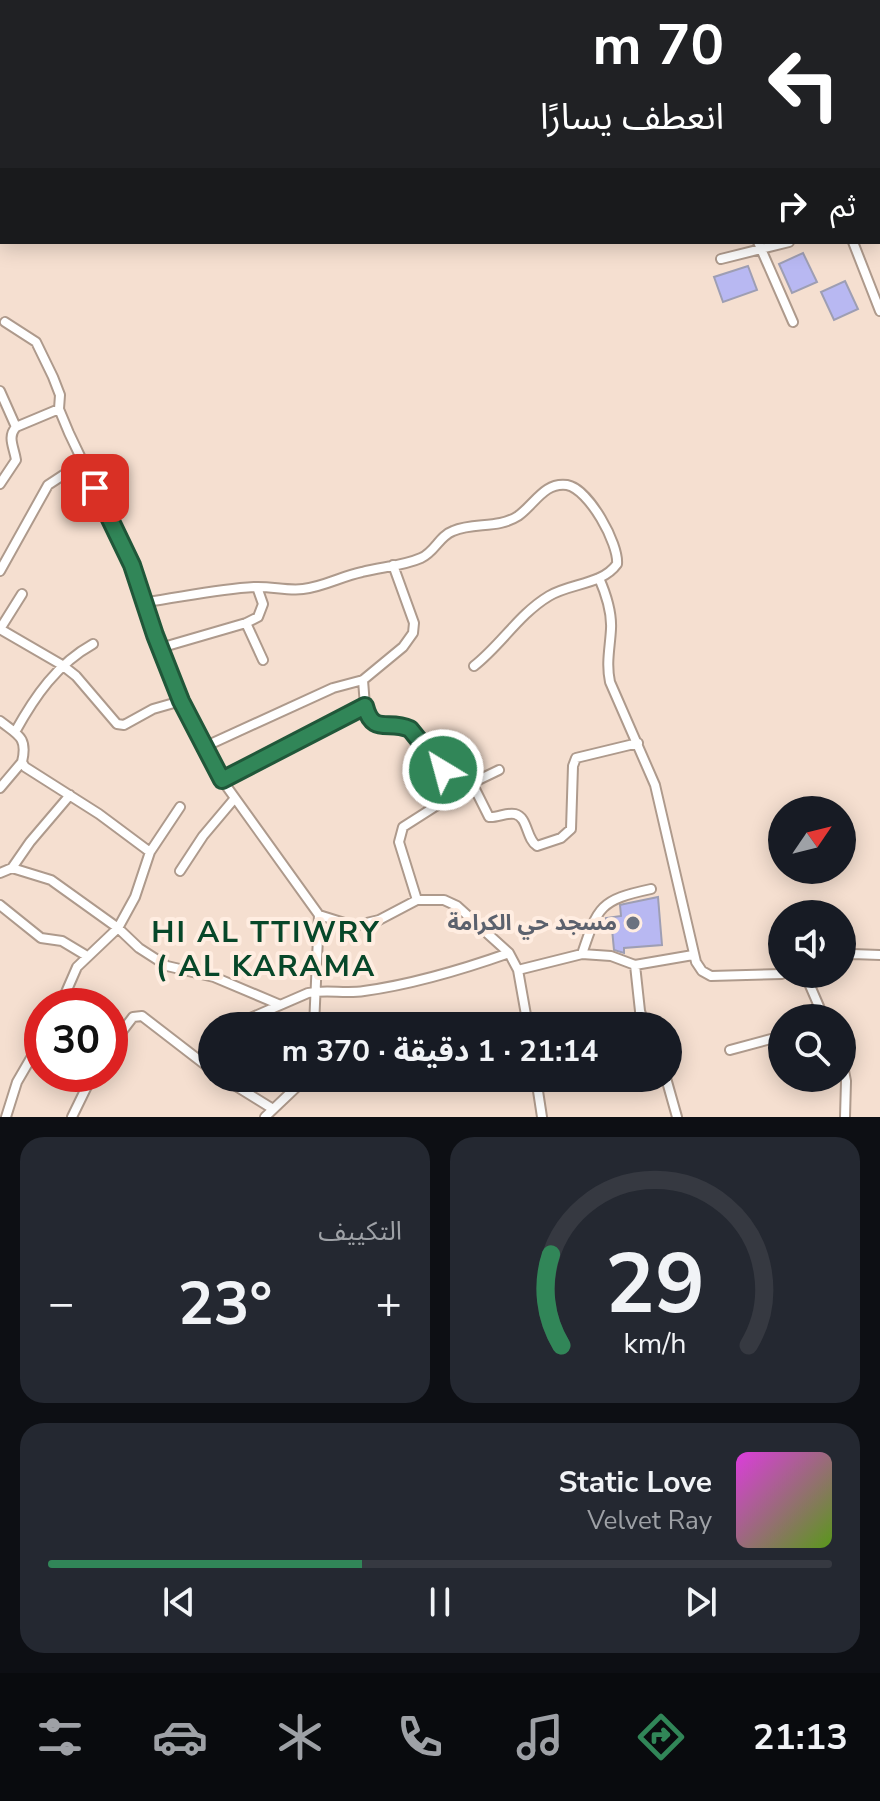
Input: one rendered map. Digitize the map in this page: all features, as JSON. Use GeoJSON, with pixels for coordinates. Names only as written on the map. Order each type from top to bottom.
{"type":"FeatureCollection","features":[{"type":"Feature","properties":{"kind":"street"},"geometry":{"type":"LineString","coordinates":[[854,244],[880,311]]}},
{"type":"Feature","properties":{"kind":"street"},"geometry":{"type":"LineString","coordinates":[[721,259],[760,246],[793,322]]}},
{"type":"Feature","properties":{"kind":"street"},"geometry":{"type":"LineString","coordinates":[[5,322],[30,337],[38,346],[58,387],[59,409],[132,565],[160,648],[204,747],[222,780],[319,915],[354,926],[379,920],[417,900],[444,900],[457,906],[509,953],[518,970],[526,1012]]}},
{"type":"Feature","properties":{"kind":"street"},"geometry":{"type":"LineString","coordinates":[[0,391],[16,460],[0,484]]}},
{"type":"Feature","properties":{"kind":"street"},"geometry":{"type":"LineString","coordinates":[[10,431],[59,409]]}},
{"type":"Feature","properties":{"kind":"street"},"geometry":{"type":"LineString","coordinates":[[0,571],[48,485],[83,462]]}},
{"type":"Feature","properties":{"kind":"street"},"geometry":{"type":"LineString","coordinates":[[146,602],[257,587],[303,589],[422,557],[431,551],[440,538],[458,529],[507,522],[553,486],[577,488],[588,499],[614,544],[617,564],[599,578],[552,594],[539,603],[474,666]]}},
{"type":"Feature","properties":{"kind":"street"},"geometry":{"type":"LineString","coordinates":[[204,747],[333,688],[363,680],[403,647],[413,633],[413,613],[393,565]]}},
{"type":"Feature","properties":{"kind":"street"},"geometry":{"type":"LineString","coordinates":[[599,578],[610,609],[607,669],[610,682],[655,785],[698,967],[711,976],[768,974]]}},
{"type":"Feature","properties":{"kind":"street"},"geometry":{"type":"LineString","coordinates":[[160,648],[258,617],[263,604],[257,587]]}},
{"type":"Feature","properties":{"kind":"street"},"geometry":{"type":"LineString","coordinates":[[22,594],[0,629],[76,676],[117,724],[124,725],[153,709],[181,701]]}},
{"type":"Feature","properties":{"kind":"street"},"geometry":{"type":"LineString","coordinates":[[246,623],[263,660]]}},
{"type":"Feature","properties":{"kind":"street"},"geometry":{"type":"LineString","coordinates":[[15,732],[33,702],[62,665],[93,644]]}},
{"type":"Feature","properties":{"kind":"street"},"geometry":{"type":"LineString","coordinates":[[363,680],[368,718],[375,724],[410,729],[458,791]]}},
{"type":"Feature","properties":{"kind":"street"},"geometry":{"type":"LineString","coordinates":[[222,780],[365,706]]}},
{"type":"Feature","properties":{"kind":"street"},"geometry":{"type":"LineString","coordinates":[[0,721],[15,732],[25,745],[22,762],[0,788]]}},
{"type":"Feature","properties":{"kind":"street"},"geometry":{"type":"LineString","coordinates":[[472,783],[489,817],[517,815],[522,818],[530,842],[537,846],[561,838],[571,829],[573,766],[576,758],[638,743]]}},
{"type":"Feature","properties":{"kind":"street"},"geometry":{"type":"LineString","coordinates":[[22,762],[150,852]]}},
{"type":"Feature","properties":{"kind":"street"},"geometry":{"type":"LineString","coordinates":[[417,900],[399,842],[400,834],[411,821],[499,770]]}},
{"type":"Feature","properties":{"kind":"street"},"geometry":{"type":"LineString","coordinates":[[0,873],[12,868],[70,795]]}},
{"type":"Feature","properties":{"kind":"street"},"geometry":{"type":"LineString","coordinates":[[180,871],[203,836],[235,798]]}},
{"type":"Feature","properties":{"kind":"street"},"geometry":{"type":"LineString","coordinates":[[68,988],[77,967],[109,940],[118,928],[135,897],[150,852],[180,807]]}},
{"type":"Feature","properties":{"kind":"street"},"geometry":{"type":"LineString","coordinates":[[12,868],[51,880],[167,966],[214,977],[278,1004]]}},
{"type":"Feature","properties":{"kind":"street"},"geometry":{"type":"LineString","coordinates":[[582,954],[593,921],[605,904],[627,894],[651,889]]}},
{"type":"Feature","properties":{"kind":"street"},"geometry":{"type":"LineString","coordinates":[[0,905],[41,938],[62,941],[87,956]]}},
{"type":"Feature","properties":{"kind":"street"},"geometry":{"type":"LineString","coordinates":[[316,1012],[319,915]]}},
{"type":"Feature","properties":{"kind":"street"},"geometry":{"type":"LineString","coordinates":[[261,1012],[318,991],[345,994],[409,983],[446,975],[509,953]]}},
{"type":"Feature","properties":{"kind":"street"},"geometry":{"type":"LineString","coordinates":[[518,970],[582,954],[611,956],[635,965],[693,955]]}},
{"type":"Feature","properties":{"kind":"street"},"geometry":{"type":"LineString","coordinates":[[856,954],[880,955]]}},
{"type":"Feature","properties":{"kind":"street"},"geometry":{"type":"LineString","coordinates":[[635,965],[640,1012]]}},
{"type":"Feature","properties":{"kind":"street"},"geometry":{"type":"LineString","coordinates":[[128,1024],[133,1017],[142,1016],[198,1059]]}},
{"type":"Feature","properties":{"kind":"street"},"geometry":{"type":"LineString","coordinates":[[730,1050],[768,1040]]}},
{"type":"Feature","properties":{"kind":"street"},"geometry":{"type":"LineString","coordinates":[[6,1117],[11,1097],[24,1073]]}},
{"type":"Feature","properties":{"kind":"street"},"geometry":{"type":"LineString","coordinates":[[0,1089],[11,1097]]}},
{"type":"Feature","properties":{"kind":"street"},"geometry":{"type":"LineString","coordinates":[[72,1117],[84,1092]]}},
{"type":"Feature","properties":{"kind":"street"},"geometry":{"type":"LineString","coordinates":[[246,1092],[273,1109]]}},
{"type":"Feature","properties":{"kind":"street"},"geometry":{"type":"LineString","coordinates":[[265,1117],[291,1092]]}},
{"type":"Feature","properties":{"kind":"street"},"geometry":{"type":"LineString","coordinates":[[538,1092],[542,1117]]}},
{"type":"Feature","properties":{"kind":"street"},"geometry":{"type":"LineString","coordinates":[[670,1092],[677,1117]]}},
{"type":"Feature","properties":{"kind":"street"},"geometry":{"type":"LineString","coordinates":[[845,1117],[846,1092]]}},
{"type":"Feature","properties":{"kind":"building"},"geometry":{"type":"Polygon","coordinates":[[[803,253],[817,282],[792,293],[779,264],[803,253]]]}},
{"type":"Feature","properties":{"kind":"building"},"geometry":{"type":"Polygon","coordinates":[[[748,266],[757,290],[723,302],[714,277],[748,266]]]}},
{"type":"Feature","properties":{"kind":"building"},"geometry":{"type":"Polygon","coordinates":[[[845,281],[858,309],[834,320],[821,292],[845,281]]]}},
{"type":"Feature","properties":{"kind":"building","name":"مسجد حي الكرامة"},"geometry":{"type":"Polygon","coordinates":[[[658,897],[662,945],[624,948],[624,953],[614,950],[612,929],[607,930],[606,918],[621,916],[620,905],[658,897]]]}},
{"type":"Feature","properties":{"kind":"place","name":"مسجد حي الكرامة"},"geometry":{"type":"Point","coordinates":[633,923]}},
{"type":"Feature","properties":{"kind":"district","name":"HI AL TTIWRY ( AL KARAMA"},"geometry":{"type":"Point","coordinates":[266,949]}},
{"type":"Feature","properties":{"kind":"route"},"geometry":{"type":"LineString","coordinates":[[95,488],[132,565],[181,701],[222,780],[365,706],[371,722],[410,729],[443,770]]}}]}
